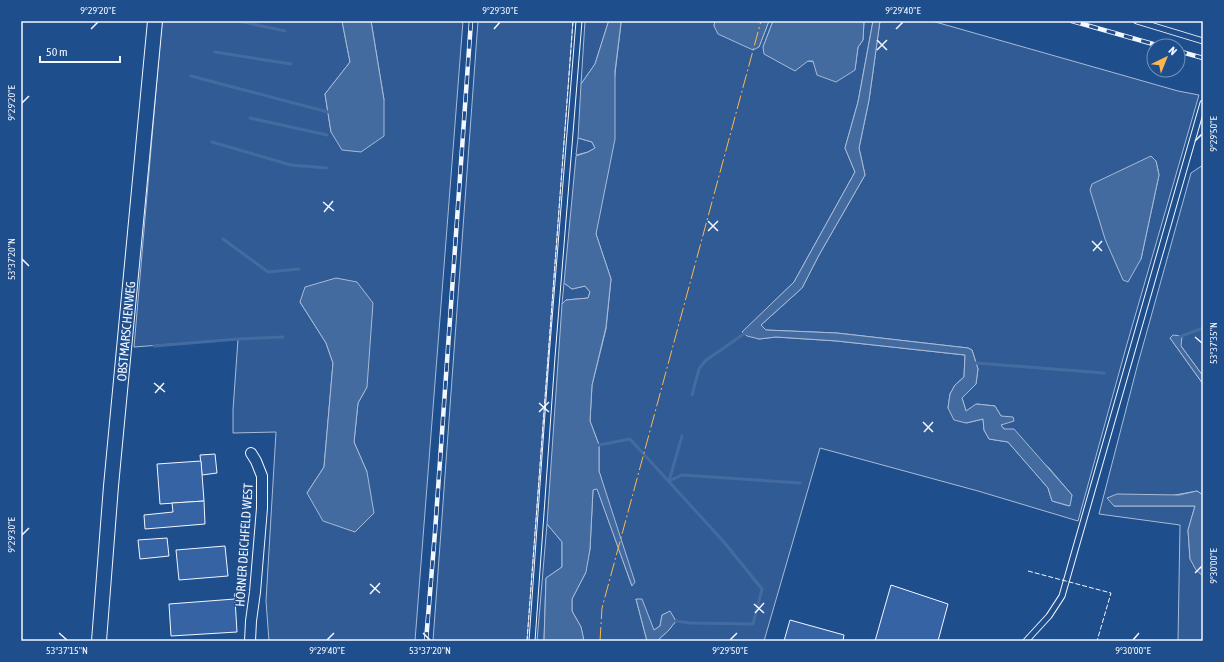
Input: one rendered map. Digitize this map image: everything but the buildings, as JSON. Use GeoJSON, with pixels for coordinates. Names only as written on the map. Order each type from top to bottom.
{"type":"FeatureCollection","features":[{"type":"Feature","properties":{"kind":"main road","name":"OBSTMARSCHENWEG"},"geometry":{"type":"LineString","coordinates":[[99,641],[111,486],[155,21]]}},
{"type":"Feature","properties":{"kind":"street","name":"HÖRNER DEICHFELD WEST"},"geometry":{"type":"LineString","coordinates":[[250,453],[256,461],[262,476],[262,508],[255,592],[250,621],[250,641]]}},
{"type":"Feature","properties":{"kind":"lane"},"geometry":{"type":"LineString","coordinates":[[532,641],[579,21]]}},
{"type":"Feature","properties":{"kind":"lane"},"geometry":{"type":"LineString","coordinates":[[1137,21],[1203,41]]}},
{"type":"Feature","properties":{"kind":"lane"},"geometry":{"type":"LineString","coordinates":[[1026,641],[1049,616],[1062,596],[1203,103]]}},
{"type":"Feature","properties":{"kind":"shaded area"},"geometry":{"type":"Polygon","coordinates":[[[162,21],[342,21],[350,62],[325,94],[331,132],[384,100],[371,21],[463,21],[415,641],[269,641],[266,601],[276,432],[233,433],[233,410],[238,339],[134,347],[162,21]],[[300,302],[326,343],[333,363],[324,467],[307,493],[367,472],[354,442],[358,403],[367,387],[300,302]]]}},
{"type":"Feature","properties":{"kind":"shaded area"},"geometry":{"type":"Polygon","coordinates":[[[342,21],[371,21],[384,100],[384,136],[361,152],[342,150],[331,132],[325,94],[350,62],[342,21]]]}},
{"type":"Feature","properties":{"kind":"shaded area"},"geometry":{"type":"Polygon","coordinates":[[[478,21],[573,21],[527,641],[433,641],[478,21]]]}},
{"type":"Feature","properties":{"kind":"shaded area"},"geometry":{"type":"Polygon","coordinates":[[[585,21],[610,21],[608,23],[595,64],[581,84],[585,21]]]}},
{"type":"Feature","properties":{"kind":"shaded area"},"geometry":{"type":"Polygon","coordinates":[[[610,21],[619,21],[621,23],[615,71],[615,139],[596,234],[611,279],[606,327],[592,385],[590,421],[599,445],[599,471],[635,582],[632,586],[597,489],[593,490],[590,549],[586,572],[572,599],[572,611],[581,627],[584,641],[544,641],[546,578],[562,567],[562,542],[547,524],[562,304],[566,300],[588,298],[590,292],[585,286],[572,289],[564,283],[576,156],[595,148],[592,142],[578,138],[581,84],[595,64],[608,23],[610,21]]]}},
{"type":"Feature","properties":{"kind":"shaded area"},"geometry":{"type":"Polygon","coordinates":[[[619,21],[715,21],[714,26],[759,47],[769,21],[773,21],[763,47],[808,61],[855,69],[858,47],[863,40],[864,21],[873,21],[858,102],[845,148],[855,172],[794,282],[743,332],[759,339],[776,337],[837,341],[965,355],[964,377],[955,385],[950,394],[948,408],[966,423],[983,419],[984,430],[989,439],[1008,442],[1048,488],[1052,501],[1069,506],[1072,495],[1049,468],[1004,429],[1001,425],[1001,416],[995,406],[977,404],[966,411],[962,398],[976,384],[978,369],[972,350],[968,348],[837,333],[765,330],[761,325],[802,288],[819,255],[865,175],[859,148],[869,100],[880,21],[932,21],[1178,91],[1199,95],[1127,344],[1078,521],[978,491],[820,448],[764,641],[660,641],[659,639],[676,621],[669,612],[662,615],[660,626],[654,630],[636,599],[647,641],[584,641],[581,627],[572,611],[572,599],[585,574],[590,549],[593,490],[597,488],[632,586],[599,471],[599,445],[590,421],[592,385],[606,329],[611,279],[596,234],[621,23],[619,21]],[[1156,161],[1141,259],[1159,175],[1156,161]]]}},
{"type":"Feature","properties":{"kind":"shaded area"},"geometry":{"type":"Polygon","coordinates":[[[715,21],[769,21],[759,47],[753,50],[718,34],[714,26],[715,21]]]}},
{"type":"Feature","properties":{"kind":"shaded area"},"geometry":{"type":"Polygon","coordinates":[[[773,21],[864,21],[863,40],[858,47],[855,70],[836,82],[817,75],[813,61],[808,61],[795,71],[764,54],[763,47],[773,21]]]}},
{"type":"Feature","properties":{"kind":"shaded area"},"geometry":{"type":"Polygon","coordinates":[[[873,21],[880,21],[869,100],[859,148],[865,175],[819,255],[802,288],[761,325],[766,330],[837,333],[968,348],[972,350],[978,369],[976,384],[962,398],[966,411],[976,404],[995,406],[1001,416],[1013,417],[1014,421],[1001,425],[1004,429],[1014,429],[1072,495],[1070,506],[1052,501],[1048,488],[1008,442],[989,439],[984,430],[983,419],[966,423],[954,420],[948,408],[950,394],[955,385],[964,377],[965,355],[837,341],[776,337],[759,339],[747,336],[742,332],[794,282],[855,172],[845,148],[858,102],[873,21]]]}},
{"type":"Feature","properties":{"kind":"shaded area"},"geometry":{"type":"Polygon","coordinates":[[[578,138],[592,142],[595,148],[588,152],[576,155],[578,138]]]}},
{"type":"Feature","properties":{"kind":"shaded area"},"geometry":{"type":"Polygon","coordinates":[[[1151,156],[1156,161],[1159,175],[1141,259],[1128,282],[1123,280],[1105,239],[1090,190],[1092,184],[1151,156]]]}},
{"type":"Feature","properties":{"kind":"shaded area"},"geometry":{"type":"Polygon","coordinates":[[[1203,165],[1203,376],[1181,346],[1170,338],[1203,384],[1203,495],[1197,491],[1114,506],[1195,506],[1188,530],[1190,559],[1203,576],[1203,641],[1178,641],[1180,525],[1099,514],[1137,367],[1191,173],[1203,165]]]}},
{"type":"Feature","properties":{"kind":"shaded area"},"geometry":{"type":"Polygon","coordinates":[[[336,278],[357,282],[373,303],[367,387],[358,403],[354,442],[367,472],[374,513],[355,532],[323,521],[307,493],[324,467],[333,363],[326,343],[300,302],[305,287],[336,278]]]}},
{"type":"Feature","properties":{"kind":"shaded area"},"geometry":{"type":"Polygon","coordinates":[[[564,283],[572,289],[585,286],[590,292],[588,298],[566,300],[562,304],[564,283]]]}},
{"type":"Feature","properties":{"kind":"shaded area"},"geometry":{"type":"Polygon","coordinates":[[[1173,335],[1182,336],[1181,346],[1203,376],[1203,384],[1170,338],[1173,335]]]}},
{"type":"Feature","properties":{"kind":"shaded area"},"geometry":{"type":"Polygon","coordinates":[[[1197,491],[1203,495],[1203,576],[1196,570],[1190,559],[1188,530],[1195,506],[1114,506],[1107,498],[1117,494],[1179,495],[1197,491]]]}},
{"type":"Feature","properties":{"kind":"shaded area"},"geometry":{"type":"Polygon","coordinates":[[[547,524],[562,542],[562,567],[546,578],[544,641],[537,641],[547,524]]]}},
{"type":"Feature","properties":{"kind":"shaded area"},"geometry":{"type":"Polygon","coordinates":[[[636,599],[642,599],[654,630],[660,626],[662,615],[670,611],[676,621],[659,639],[660,641],[647,641],[636,599]]]}},
{"type":"Feature","properties":{"kind":"waterway"},"geometry":{"type":"LineString","coordinates":[[238,21],[285,31]]}},
{"type":"Feature","properties":{"kind":"waterway"},"geometry":{"type":"LineString","coordinates":[[215,52],[291,64]]}},
{"type":"Feature","properties":{"kind":"waterway"},"geometry":{"type":"LineString","coordinates":[[191,76],[328,112]]}},
{"type":"Feature","properties":{"kind":"waterway"},"geometry":{"type":"LineString","coordinates":[[250,118],[327,135]]}},
{"type":"Feature","properties":{"kind":"waterway"},"geometry":{"type":"LineString","coordinates":[[212,142],[291,165],[327,168]]}},
{"type":"Feature","properties":{"kind":"waterway"},"geometry":{"type":"LineString","coordinates":[[223,239],[268,272],[299,269]]}},
{"type":"Feature","properties":{"kind":"waterway"},"geometry":{"type":"LineString","coordinates":[[1179,337],[1203,328]]}},
{"type":"Feature","properties":{"kind":"waterway"},"geometry":{"type":"LineString","coordinates":[[692,395],[699,369],[705,361],[748,331]]}},
{"type":"Feature","properties":{"kind":"waterway"},"geometry":{"type":"LineString","coordinates":[[154,346],[283,337]]}},
{"type":"Feature","properties":{"kind":"waterway"},"geometry":{"type":"LineString","coordinates":[[976,363],[1104,373]]}},
{"type":"Feature","properties":{"kind":"waterway"},"geometry":{"type":"LineString","coordinates":[[682,436],[669,481],[682,475],[800,483]]}},
{"type":"Feature","properties":{"kind":"waterway"},"geometry":{"type":"LineString","coordinates":[[599,445],[630,439],[723,541],[762,589],[753,624],[690,623],[676,621]]}},
{"type":"Feature","properties":{"kind":"railway"},"geometry":{"type":"LineString","coordinates":[[426,641],[471,21]]}},
{"type":"Feature","properties":{"kind":"railway"},"geometry":{"type":"LineString","coordinates":[[1072,21],[1146,42]]}},
{"type":"Feature","properties":{"kind":"railway"},"geometry":{"type":"LineString","coordinates":[[1186,53],[1203,58]]}},
{"type":"Feature","properties":{"kind":"fence"},"geometry":{"type":"LineString","coordinates":[[527,641],[573,21]]}},
{"type":"Feature","properties":{"kind":"fence"},"geometry":{"type":"LineString","coordinates":[[1028,571],[1111,593],[1097,641]]}},
{"type":"Feature","properties":{"kind":"power"},"geometry":{"type":"LineString","coordinates":[[600,641],[602,608],[761,21]]}}]}
